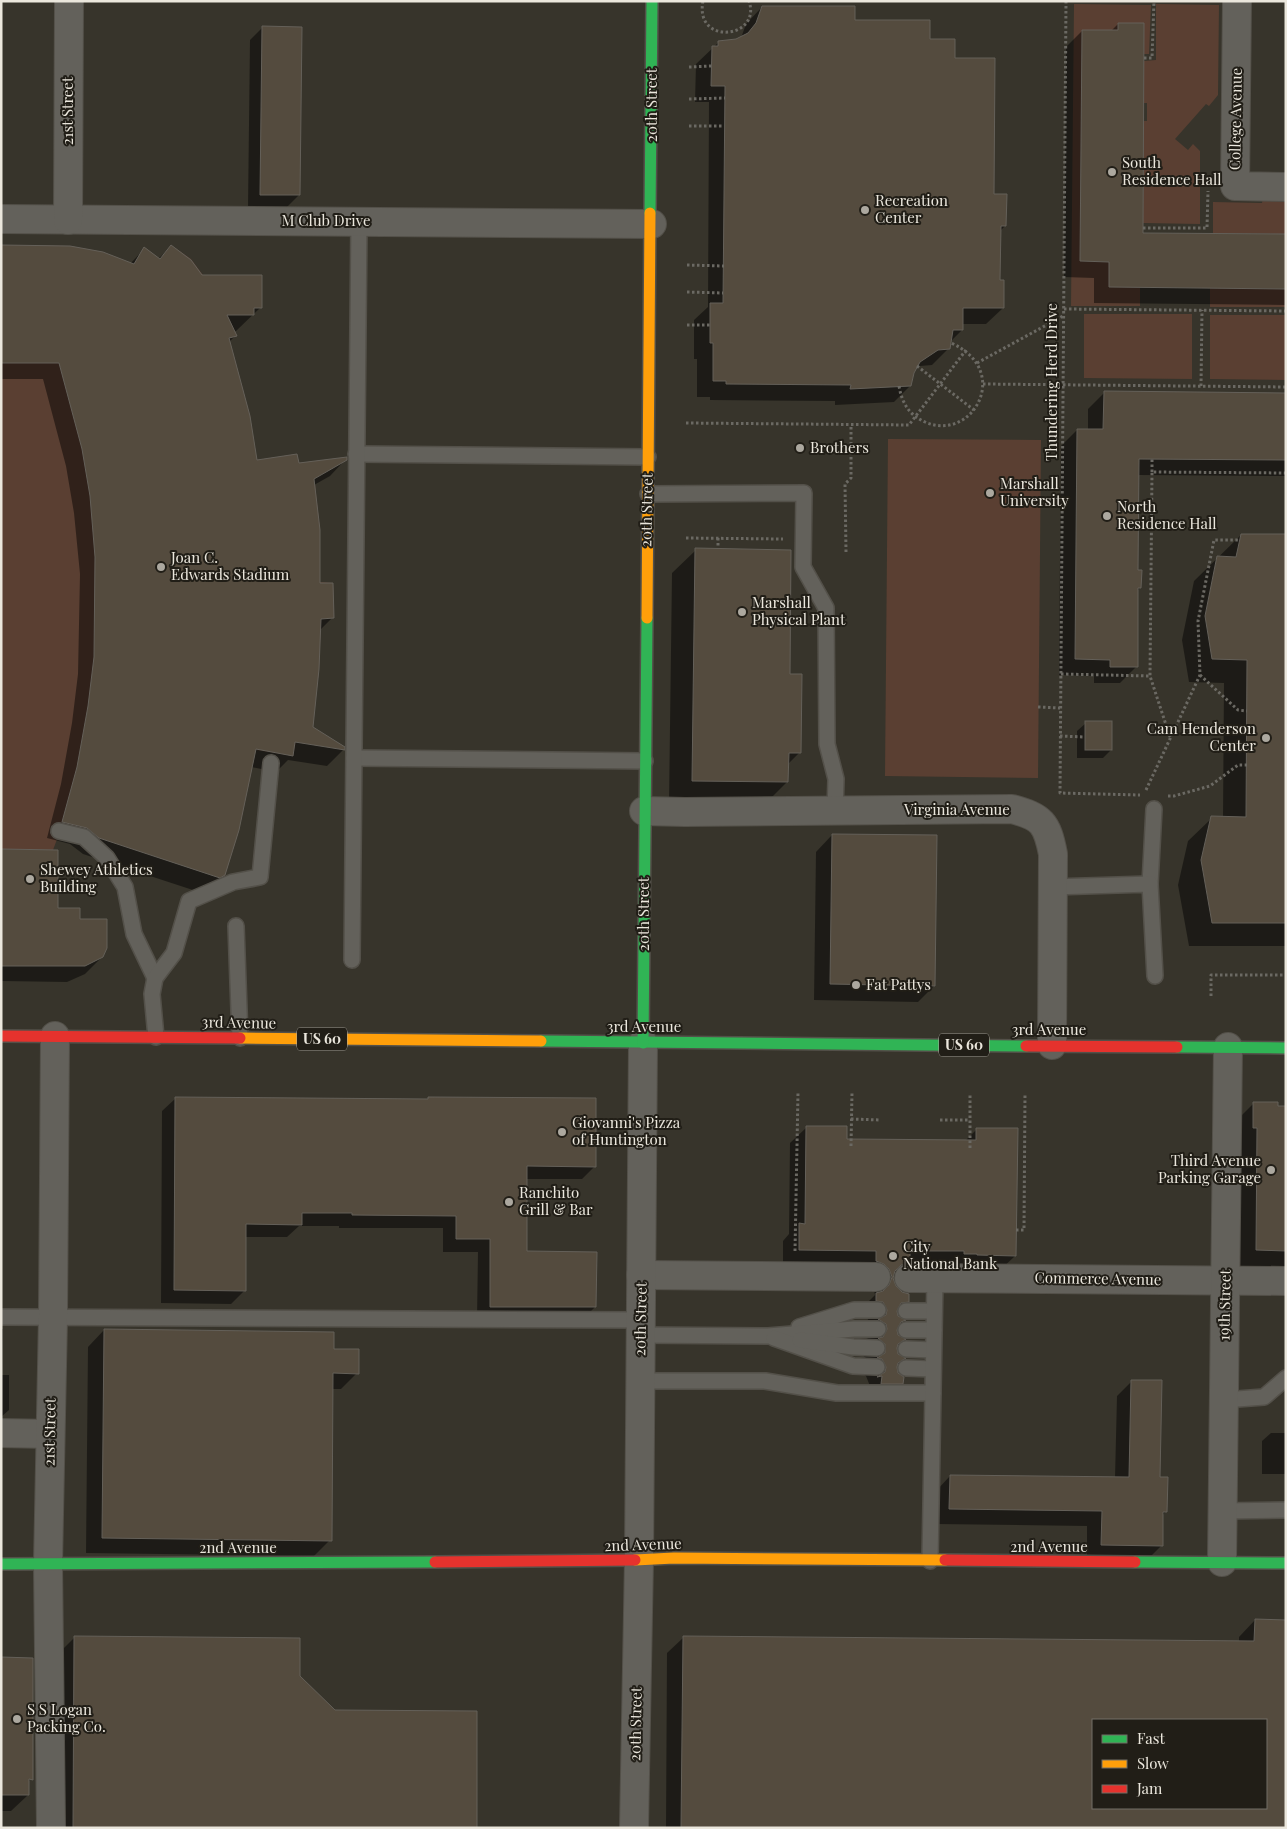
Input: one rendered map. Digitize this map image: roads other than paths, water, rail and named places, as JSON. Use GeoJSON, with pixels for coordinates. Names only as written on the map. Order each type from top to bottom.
{"type":"FeatureCollection","features":[{"type":"Feature","properties":{"kind":"main road","name":"20th Street"},"geometry":{"type":"LineString","coordinates":[[643,1042],[644,811],[652,224],[652,1]]}},
{"type":"Feature","properties":{"kind":"main road","name":"3rd Avenue"},"geometry":{"type":"LineString","coordinates":[[1,1036],[1286,1048]]}},
{"type":"Feature","properties":{"kind":"main road","name":"2nd Avenue"},"geometry":{"type":"LineString","coordinates":[[1,1564],[600,1561],[680,1558],[1286,1563]]}},
{"type":"Feature","properties":{"kind":"street","name":"21st Street"},"geometry":{"type":"LineString","coordinates":[[68,1],[68,220]]}},
{"type":"Feature","properties":{"kind":"street","name":"College Avenue"},"geometry":{"type":"LineString","coordinates":[[1237,1],[1235,186],[1286,187]]}},
{"type":"Feature","properties":{"kind":"street","name":"M Club Drive"},"geometry":{"type":"LineString","coordinates":[[1,219],[652,224]]}},
{"type":"Feature","properties":{"kind":"street","name":"Virginia Avenue"},"geometry":{"type":"LineString","coordinates":[[644,811],[1012,809],[1032,814],[1042,824],[1050,837],[1053,854],[1052,1045]]}},
{"type":"Feature","properties":{"kind":"street","name":"21st Street"},"geometry":{"type":"LineString","coordinates":[[51,1828],[48,1564],[53,1317],[55,1036]]}},
{"type":"Feature","properties":{"kind":"street","name":"20th Street"},"geometry":{"type":"LineString","coordinates":[[634,1828],[639,1559],[643,1042]]}},
{"type":"Feature","properties":{"kind":"street","name":"19th Street"},"geometry":{"type":"LineString","coordinates":[[1222,1562],[1228,1047]]}},
{"type":"Feature","properties":{"kind":"street"},"geometry":{"type":"LineString","coordinates":[[641,1275],[876,1277]]}},
{"type":"Feature","properties":{"kind":"street","name":"Commerce Avenue"},"geometry":{"type":"LineString","coordinates":[[922,1278],[1286,1281]]}},
{"type":"Feature","properties":{"kind":"street"},"geometry":{"type":"LineString","coordinates":[[1,1433],[50,1434]]}},
{"type":"Feature","properties":{"kind":"lane"},"geometry":{"type":"LineString","coordinates":[[352,960],[359,222]]}},
{"type":"Feature","properties":{"kind":"lane"},"geometry":{"type":"LineString","coordinates":[[356,454],[648,457]]}},
{"type":"Feature","properties":{"kind":"lane"},"geometry":{"type":"LineString","coordinates":[[648,494],[804,493],[803,567],[826,608],[827,744],[836,779],[835,811]]}},
{"type":"Feature","properties":{"kind":"lane"},"geometry":{"type":"LineString","coordinates":[[354,758],[645,761]]}},
{"type":"Feature","properties":{"kind":"lane"},"geometry":{"type":"LineString","coordinates":[[156,1037],[152,994],[154,978],[174,953],[189,901],[233,882],[260,877],[271,763]]}},
{"type":"Feature","properties":{"kind":"lane"},"geometry":{"type":"LineString","coordinates":[[1154,809],[1150,884],[1155,976]]}},
{"type":"Feature","properties":{"kind":"lane"},"geometry":{"type":"LineString","coordinates":[[59,831],[84,837],[107,858],[125,887],[134,934],[154,978]]}},
{"type":"Feature","properties":{"kind":"lane"},"geometry":{"type":"LineString","coordinates":[[1053,887],[1150,884]]}},
{"type":"Feature","properties":{"kind":"lane"},"geometry":{"type":"LineString","coordinates":[[236,926],[240,1038]]}},
{"type":"Feature","properties":{"kind":"lane"},"geometry":{"type":"LineString","coordinates":[[922,1278],[934,1311],[930,1561]]}},
{"type":"Feature","properties":{"kind":"lane"},"geometry":{"type":"LineString","coordinates":[[768,1336],[854,1310],[878,1310]]}},
{"type":"Feature","properties":{"kind":"lane"},"geometry":{"type":"LineString","coordinates":[[906,1311],[934,1311]]}},
{"type":"Feature","properties":{"kind":"lane"},"geometry":{"type":"LineString","coordinates":[[1,1317],[641,1328],[768,1336],[853,1347],[878,1348]]}},
{"type":"Feature","properties":{"kind":"lane"},"geometry":{"type":"LineString","coordinates":[[768,1336],[854,1329],[878,1329]]}},
{"type":"Feature","properties":{"kind":"lane"},"geometry":{"type":"LineString","coordinates":[[906,1330],[934,1330]]}},
{"type":"Feature","properties":{"kind":"lane"},"geometry":{"type":"LineString","coordinates":[[768,1336],[853,1366],[877,1367]]}},
{"type":"Feature","properties":{"kind":"lane"},"geometry":{"type":"LineString","coordinates":[[906,1349],[933,1350]]}},
{"type":"Feature","properties":{"kind":"lane"},"geometry":{"type":"LineString","coordinates":[[906,1368],[933,1369]]}},
{"type":"Feature","properties":{"kind":"lane"},"geometry":{"type":"LineString","coordinates":[[1224,1400],[1264,1397],[1286,1378]]}},
{"type":"Feature","properties":{"kind":"lane"},"geometry":{"type":"LineString","coordinates":[[640,1380],[765,1381],[837,1393],[932,1394]]}},
{"type":"Feature","properties":{"kind":"lane"},"geometry":{"type":"LineString","coordinates":[[1223,1511],[1286,1510]]}},
{"type":"Feature","properties":{"kind":"place","name":"South Residence Hall"},"geometry":{"type":"Point","coordinates":[1112,172]}},
{"type":"Feature","properties":{"kind":"place","name":"Recreation Center"},"geometry":{"type":"Point","coordinates":[865,210]}},
{"type":"Feature","properties":{"kind":"place","name":"Brothers"},"geometry":{"type":"Point","coordinates":[800,448]}},
{"type":"Feature","properties":{"kind":"place","name":"Marshall University"},"geometry":{"type":"Point","coordinates":[990,493]}},
{"type":"Feature","properties":{"kind":"place","name":"North Residence Hall"},"geometry":{"type":"Point","coordinates":[1107,516]}},
{"type":"Feature","properties":{"kind":"place","name":"Joan C. Edwards Stadium"},"geometry":{"type":"Point","coordinates":[161,567]}},
{"type":"Feature","properties":{"kind":"place","name":"Marshall Physical Plant"},"geometry":{"type":"Point","coordinates":[742,612]}},
{"type":"Feature","properties":{"kind":"place","name":"Cam Henderson Center"},"geometry":{"type":"Point","coordinates":[1266,738]}},
{"type":"Feature","properties":{"kind":"place","name":"Shewey Athletics Building"},"geometry":{"type":"Point","coordinates":[30,879]}},
{"type":"Feature","properties":{"kind":"place","name":"Fat Pattys"},"geometry":{"type":"Point","coordinates":[856,985]}},
{"type":"Feature","properties":{"kind":"place","name":"Giovanni's Pizza of Huntington"},"geometry":{"type":"Point","coordinates":[562,1132]}},
{"type":"Feature","properties":{"kind":"place","name":"Third Avenue Parking Garage"},"geometry":{"type":"Point","coordinates":[1271,1170]}},
{"type":"Feature","properties":{"kind":"place","name":"Ranchito Grill & Bar"},"geometry":{"type":"Point","coordinates":[509,1202]}},
{"type":"Feature","properties":{"kind":"place","name":"City National Bank"},"geometry":{"type":"Point","coordinates":[893,1256]}},
{"type":"Feature","properties":{"kind":"place","name":"S S Logan Packing Co."},"geometry":{"type":"Point","coordinates":[17,1719]}}]}
